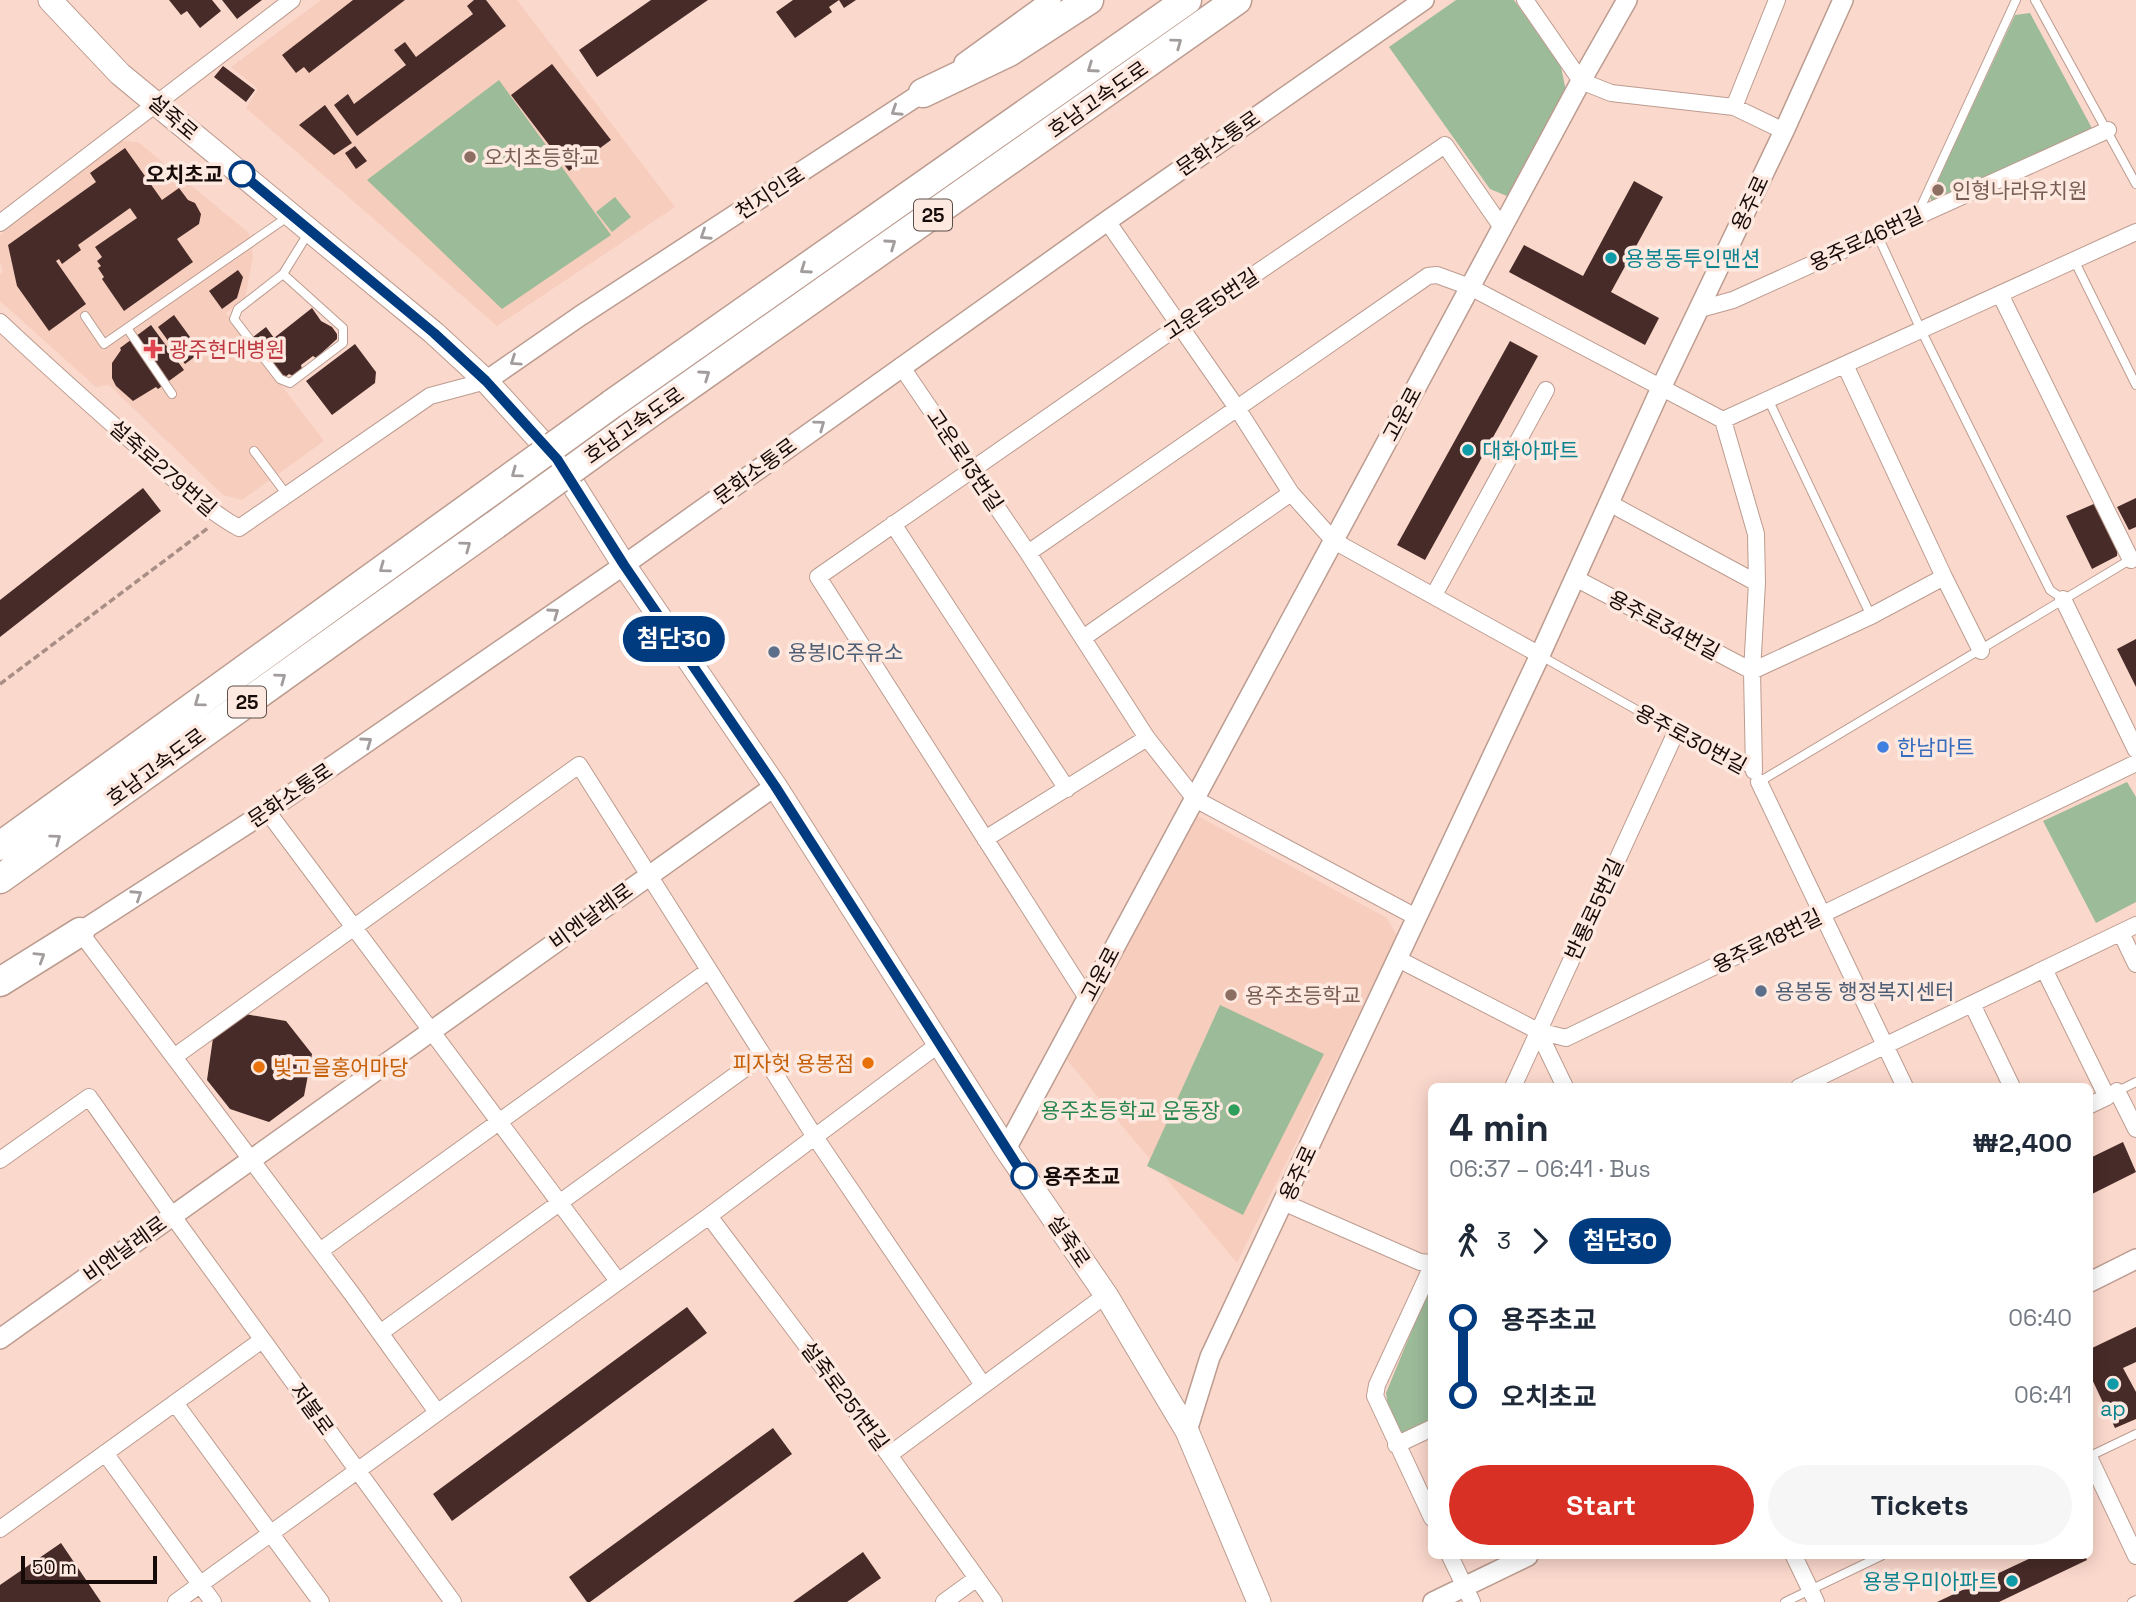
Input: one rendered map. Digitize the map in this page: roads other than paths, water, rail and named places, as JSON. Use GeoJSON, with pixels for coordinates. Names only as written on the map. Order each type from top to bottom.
{"type":"FeatureCollection","features":[{"type":"Feature","properties":{"kind":"highway"},"geometry":{"type":"LineString","coordinates":[[923,93],[1009,52],[1089,0]]}},
{"type":"Feature","properties":{"kind":"highway","name":"호남고속도로"},"geometry":{"type":"LineString","coordinates":[[0,846],[611,404],[1187,0]]}},
{"type":"Feature","properties":{"kind":"highway","name":"호남고속도로"},"geometry":{"type":"LineString","coordinates":[[0,878],[629,428],[1237,0]]}},
{"type":"Feature","properties":{"kind":"highway"},"geometry":{"type":"LineString","coordinates":[[0,982],[80,932]]}},
{"type":"Feature","properties":{"kind":"main road","name":"설죽로"},"geometry":{"type":"LineString","coordinates":[[50,0],[107,61],[434,333],[486,381],[557,459],[624,565],[775,786],[1006,1150],[1106,1295],[1187,1431],[1259,1602]]}},
{"type":"Feature","properties":{"kind":"street"},"geometry":{"type":"LineString","coordinates":[[0,223],[292,0]]}},
{"type":"Feature","properties":{"kind":"street","name":"천지인로"},"geometry":{"type":"LineString","coordinates":[[486,381],[580,316],[923,93],[1051,0]]}},
{"type":"Feature","properties":{"kind":"street","name":"문화소통로"},"geometry":{"type":"LineString","coordinates":[[80,932],[267,811],[624,565],[1107,220],[1424,0]]}},
{"type":"Feature","properties":{"kind":"street"},"geometry":{"type":"LineString","coordinates":[[1525,0],[1581,81],[1611,93],[1734,107],[1784,131]]}},
{"type":"Feature","properties":{"kind":"street","name":"고운로"},"geometry":{"type":"LineString","coordinates":[[1006,1150],[1626,0]]}},
{"type":"Feature","properties":{"kind":"street"},"geometry":{"type":"LineString","coordinates":[[1734,107],[1777,0]]}},
{"type":"Feature","properties":{"kind":"street","name":"용주로"},"geometry":{"type":"LineString","coordinates":[[1187,1431],[1210,1357],[1540,655],[1661,388],[1784,131],[1843,0]]}},
{"type":"Feature","properties":{"kind":"street","name":"용주로46번길"},"geometry":{"type":"LineString","coordinates":[[1700,309],[1733,300],[2108,131]]}},
{"type":"Feature","properties":{"kind":"street","name":"고운로5번길"},"geometry":{"type":"LineString","coordinates":[[1087,998],[818,577],[1180,325],[1445,145],[1503,229]]}},
{"type":"Feature","properties":{"kind":"street"},"geometry":{"type":"LineString","coordinates":[[1107,220],[1237,408],[1291,493],[1334,541],[1540,655]]}},
{"type":"Feature","properties":{"kind":"street"},"geometry":{"type":"LineString","coordinates":[[1028,553],[1428,276],[1437,275],[1470,287],[1723,420],[2136,232]]}},
{"type":"Feature","properties":{"kind":"street","name":"용주로30번길"},"geometry":{"type":"LineString","coordinates":[[2000,294],[2059,416],[2134,558]]}},
{"type":"Feature","properties":{"kind":"street","name":"설죽로279번길"},"geometry":{"type":"LineString","coordinates":[[0,322],[56,375],[221,519],[239,528],[430,396],[486,381]]}},
{"type":"Feature","properties":{"kind":"street"},"geometry":{"type":"LineString","coordinates":[[1845,365],[1981,651]]}},
{"type":"Feature","properties":{"kind":"street","name":"고운로13번길"},"geometry":{"type":"LineString","coordinates":[[901,366],[1028,553],[1147,738],[1195,799]]}},
{"type":"Feature","properties":{"kind":"street"},"geometry":{"type":"LineString","coordinates":[[1434,595],[1546,390]]}},
{"type":"Feature","properties":{"kind":"street","name":"용주로34번길"},"geometry":{"type":"LineString","coordinates":[[1575,578],[1752,671],[1757,583],[1756,534],[1723,420]]}},
{"type":"Feature","properties":{"kind":"street"},"geometry":{"type":"LineString","coordinates":[[1083,638],[1291,493]]}},
{"type":"Feature","properties":{"kind":"street"},"geometry":{"type":"LineString","coordinates":[[1609,503],[1757,583]]}},
{"type":"Feature","properties":{"kind":"street"},"geometry":{"type":"LineString","coordinates":[[893,524],[1067,789]]}},
{"type":"Feature","properties":{"kind":"street"},"geometry":{"type":"LineString","coordinates":[[1903,1083],[1756,777],[1752,671],[1871,616],[1944,577]]}},
{"type":"Feature","properties":{"kind":"street"},"geometry":{"type":"LineString","coordinates":[[2063,599],[2136,750]]}},
{"type":"Feature","properties":{"kind":"street","name":"반룡로5번길"},"geometry":{"type":"LineString","coordinates":[[1515,1083],[1676,732]]}},
{"type":"Feature","properties":{"kind":"street"},"geometry":{"type":"LineString","coordinates":[[985,839],[1147,738]]}},
{"type":"Feature","properties":{"kind":"street","name":"용주로18번길"},"geometry":{"type":"LineString","coordinates":[[1398,959],[1538,1031],[1566,1038],[2136,763]]}},
{"type":"Feature","properties":{"kind":"street","name":"비엔날레로"},"geometry":{"type":"LineString","coordinates":[[355,927],[579,765],[762,1056]]}},
{"type":"Feature","properties":{"kind":"street","name":"비엔날레로"},"geometry":{"type":"LineString","coordinates":[[0,1339],[775,786]]}},
{"type":"Feature","properties":{"kind":"street"},"geometry":{"type":"LineString","coordinates":[[1195,799],[1416,917]]}},
{"type":"Feature","properties":{"kind":"street"},"geometry":{"type":"LineString","coordinates":[[267,811],[618,1281]]}},
{"type":"Feature","properties":{"kind":"street"},"geometry":{"type":"LineString","coordinates":[[174,1058],[355,927]]}},
{"type":"Feature","properties":{"kind":"street"},"geometry":{"type":"LineString","coordinates":[[1807,1083],[2129,929],[2136,964]]}},
{"type":"Feature","properties":{"kind":"street"},"geometry":{"type":"LineString","coordinates":[[80,932],[352,1294],[437,1412]]}},
{"type":"Feature","properties":{"kind":"street"},"geometry":{"type":"LineString","coordinates":[[2044,969],[2112,1094],[2136,1129]]}},
{"type":"Feature","properties":{"kind":"street"},"geometry":{"type":"LineString","coordinates":[[320,1251],[708,971]]}},
{"type":"Feature","properties":{"kind":"street"},"geometry":{"type":"LineString","coordinates":[[1972,1004],[2010,1083]]}},
{"type":"Feature","properties":{"kind":"street"},"geometry":{"type":"LineString","coordinates":[[1538,1031],[1563,1083]]}},
{"type":"Feature","properties":{"kind":"street"},"geometry":{"type":"LineString","coordinates":[[176,1602],[709,1216],[939,1044]]}},
{"type":"Feature","properties":{"kind":"street"},"geometry":{"type":"LineString","coordinates":[[380,1333],[762,1056],[983,1385]]}},
{"type":"Feature","properties":{"kind":"street"},"geometry":{"type":"LineString","coordinates":[[2093,1104],[2112,1094]]}},
{"type":"Feature","properties":{"kind":"street","name":"저불로"},"geometry":{"type":"LineString","coordinates":[[0,1160],[89,1097],[453,1602]]}},
{"type":"Feature","properties":{"kind":"street"},"geometry":{"type":"LineString","coordinates":[[1284,1202],[1428,1263]]}},
{"type":"Feature","properties":{"kind":"street","name":"설죽로251번길"},"geometry":{"type":"LineString","coordinates":[[709,1216],[889,1455],[994,1602]]}},
{"type":"Feature","properties":{"kind":"street"},"geometry":{"type":"LineString","coordinates":[[2093,1280],[2136,1259]]}},
{"type":"Feature","properties":{"kind":"street"},"geometry":{"type":"LineString","coordinates":[[1428,1273],[1377,1385],[1375,1396],[1428,1510]]}},
{"type":"Feature","properties":{"kind":"street"},"geometry":{"type":"LineString","coordinates":[[889,1455],[1106,1295]]}},
{"type":"Feature","properties":{"kind":"street"},"geometry":{"type":"LineString","coordinates":[[0,1529],[262,1340]]}},
{"type":"Feature","properties":{"kind":"street"},"geometry":{"type":"LineString","coordinates":[[175,1403],[321,1602]]}},
{"type":"Feature","properties":{"kind":"street"},"geometry":{"type":"LineString","coordinates":[[1396,1445],[1428,1429]]}},
{"type":"Feature","properties":{"kind":"street"},"geometry":{"type":"LineString","coordinates":[[105,1453],[213,1602]]}},
{"type":"Feature","properties":{"kind":"street"},"geometry":{"type":"LineString","coordinates":[[2093,1463],[2136,1556]]}},
{"type":"Feature","properties":{"kind":"street"},"geometry":{"type":"LineString","coordinates":[[1451,1559],[1468,1594]]}},
{"type":"Feature","properties":{"kind":"street"},"geometry":{"type":"LineString","coordinates":[[1433,1602],[1468,1594],[1523,1559]]}},
{"type":"Feature","properties":{"kind":"street"},"geometry":{"type":"LineString","coordinates":[[1795,1559],[1813,1596]]}},
{"type":"Feature","properties":{"kind":"street"},"geometry":{"type":"LineString","coordinates":[[944,1602],[977,1578]]}},
{"type":"Feature","properties":{"kind":"lane"},"geometry":{"type":"LineString","coordinates":[[1917,215],[2016,0]]}},
{"type":"Feature","properties":{"kind":"lane"},"geometry":{"type":"LineString","coordinates":[[2035,0],[2136,184]]}},
{"type":"Feature","properties":{"kind":"lane"},"geometry":{"type":"LineString","coordinates":[[85,316],[104,344],[291,215]]}},
{"type":"Feature","properties":{"kind":"lane"},"geometry":{"type":"LineString","coordinates":[[283,274],[343,328],[343,343],[290,383],[280,379],[234,319],[238,309],[283,274],[310,230]]}},
{"type":"Feature","properties":{"kind":"lane"},"geometry":{"type":"LineString","coordinates":[[1877,234],[1983,457],[2050,590],[2063,599]]}},
{"type":"Feature","properties":{"kind":"lane"},"geometry":{"type":"LineString","coordinates":[[2074,260],[2136,385]]}},
{"type":"Feature","properties":{"kind":"lane"},"geometry":{"type":"LineString","coordinates":[[127,328],[172,394]]}},
{"type":"Feature","properties":{"kind":"lane"},"geometry":{"type":"LineString","coordinates":[[1768,400],[1871,616]]}},
{"type":"Feature","properties":{"kind":"lane"},"geometry":{"type":"LineString","coordinates":[[254,451],[287,495]]}},
{"type":"Feature","properties":{"kind":"lane","name":"용주로30번길"},"geometry":{"type":"LineString","coordinates":[[1540,655],[1756,777],[1981,651],[2134,558]]}},
{"type":"Feature","properties":{"kind":"lane"},"geometry":{"type":"LineString","coordinates":[[2112,1094],[2136,1082]]}},
{"type":"Feature","properties":{"kind":"lane"},"geometry":{"type":"LineString","coordinates":[[2093,1456],[2136,1434]]}},
{"type":"Feature","properties":{"kind":"lane"},"geometry":{"type":"LineString","coordinates":[[1784,1602],[1813,1596],[1876,1559]]}},
{"type":"Feature","properties":{"kind":"place","name":"오치초등학교"},"geometry":{"type":"Point","coordinates":[470,157]}},
{"type":"Feature","properties":{"kind":"place","name":"오치초교"},"geometry":{"type":"Point","coordinates":[242,174]}},
{"type":"Feature","properties":{"kind":"place","name":"인형나라유치원"},"geometry":{"type":"Point","coordinates":[1938,190]}},
{"type":"Feature","properties":{"kind":"place","name":"용봉동투인맨션"},"geometry":{"type":"Point","coordinates":[1611,258]}},
{"type":"Feature","properties":{"kind":"place","name":"광주현대병원"},"geometry":{"type":"Point","coordinates":[153,349]}},
{"type":"Feature","properties":{"kind":"place","name":"대화아파트"},"geometry":{"type":"Point","coordinates":[1468,450]}},
{"type":"Feature","properties":{"kind":"place","name":"용봉IC주유소"},"geometry":{"type":"Point","coordinates":[774,652]}},
{"type":"Feature","properties":{"kind":"place","name":"한남마트"},"geometry":{"type":"Point","coordinates":[1883,747]}},
{"type":"Feature","properties":{"kind":"place","name":"용봉동 행정복지센터"},"geometry":{"type":"Point","coordinates":[1761,991]}},
{"type":"Feature","properties":{"kind":"place","name":"용주초등학교"},"geometry":{"type":"Point","coordinates":[1231,995]}},
{"type":"Feature","properties":{"kind":"place","name":"피자헛 용봉점"},"geometry":{"type":"Point","coordinates":[868,1063]}},
{"type":"Feature","properties":{"kind":"place","name":"빛고을홍어마당"},"geometry":{"type":"Point","coordinates":[259,1067]}},
{"type":"Feature","properties":{"kind":"place","name":"용주초등학교 운동장"},"geometry":{"type":"Point","coordinates":[1234,1110]}},
{"type":"Feature","properties":{"kind":"place","name":"용주초교"},"geometry":{"type":"Point","coordinates":[1024,1176]}},
{"type":"Feature","properties":{"kind":"place","name":"ap"},"geometry":{"type":"Point","coordinates":[2113,1384]}},
{"type":"Feature","properties":{"kind":"place","name":"용봉우미아파트"},"geometry":{"type":"Point","coordinates":[2012,1581]}}]}
